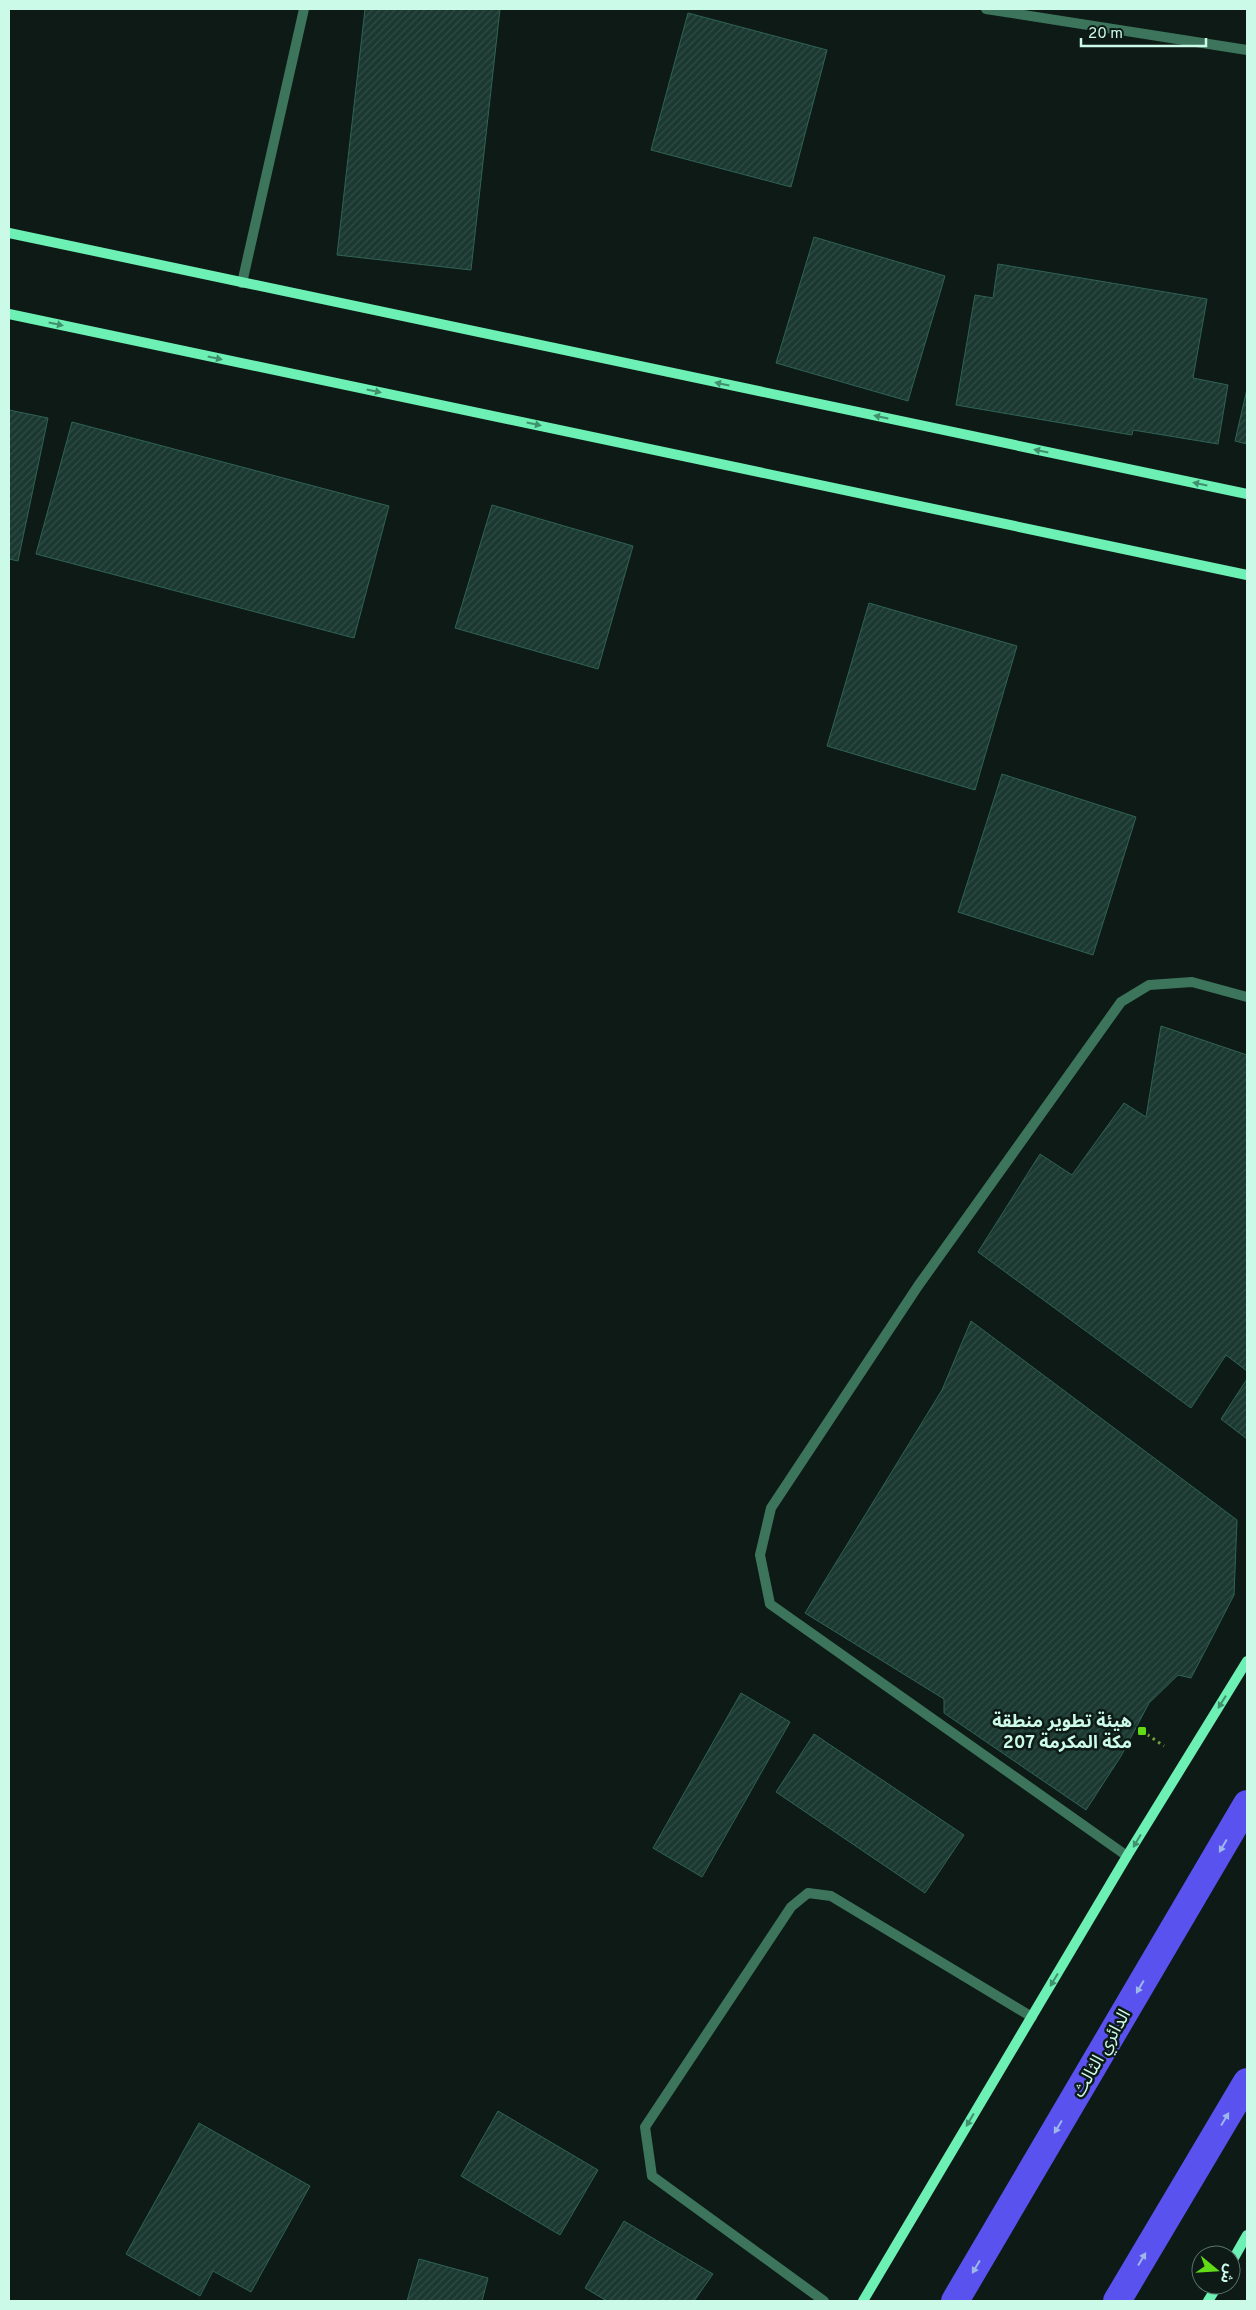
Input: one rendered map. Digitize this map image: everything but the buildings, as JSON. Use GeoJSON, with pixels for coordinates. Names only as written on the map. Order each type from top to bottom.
{"type":"FeatureCollection","features":[{"type":"Feature","properties":{"kind":"highway","name":"الدائري الثالث"},"geometry":{"type":"LineString","coordinates":[[955,2301],[1247,1804]]}},
{"type":"Feature","properties":{"kind":"highway"},"geometry":{"type":"LineString","coordinates":[[1117,2301],[1247,2082]]}},
{"type":"Feature","properties":{"kind":"street"},"geometry":{"type":"LineString","coordinates":[[242,283],[304,9]]}},
{"type":"Feature","properties":{"kind":"street"},"geometry":{"type":"LineString","coordinates":[[986,9],[1247,50]]}},
{"type":"Feature","properties":{"kind":"street"},"geometry":{"type":"LineString","coordinates":[[9,234],[1247,494]]}},
{"type":"Feature","properties":{"kind":"street"},"geometry":{"type":"LineString","coordinates":[[9,314],[1247,575]]}},
{"type":"Feature","properties":{"kind":"street"},"geometry":{"type":"LineString","coordinates":[[1127,1856],[770,1604],[760,1555],[771,1508],[918,1286],[1120,1002],[1149,985],[1192,982],[1247,997]]}},
{"type":"Feature","properties":{"kind":"street"},"geometry":{"type":"LineString","coordinates":[[863,2301],[1127,1856],[1247,1661]]}},
{"type":"Feature","properties":{"kind":"street"},"geometry":{"type":"LineString","coordinates":[[824,2301],[652,2176],[645,2127],[791,1907],[808,1893],[831,1896],[1032,2017]]}},
{"type":"Feature","properties":{"kind":"place","name":"هيئة تطوير منطقة مكة المكرمة 207"},"geometry":{"type":"Point","coordinates":[1142,1731]}}]}
